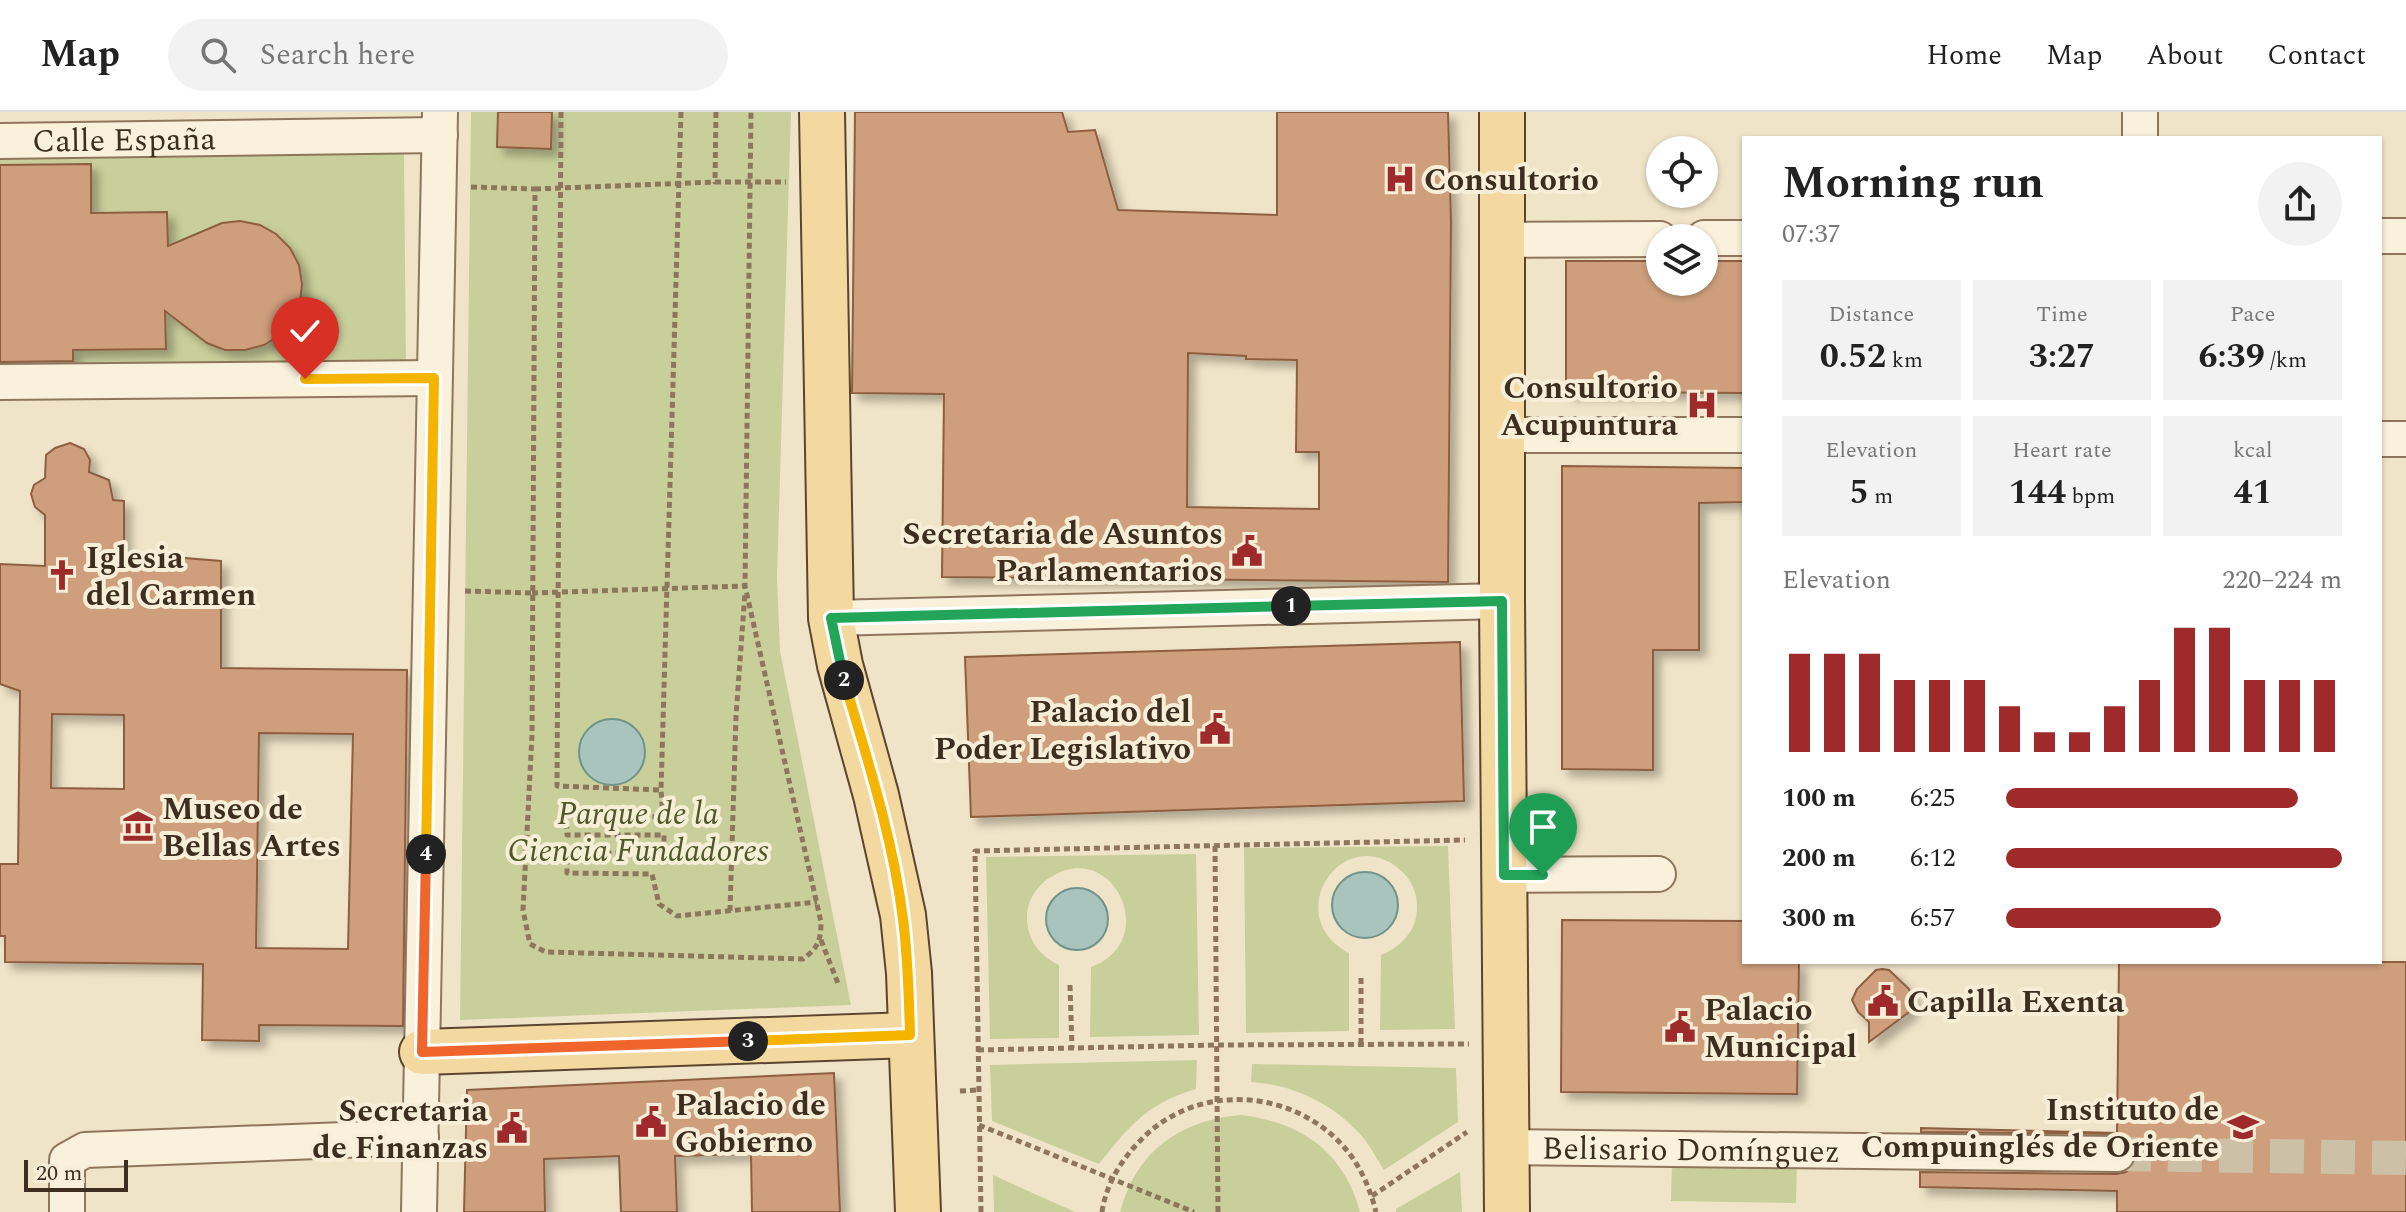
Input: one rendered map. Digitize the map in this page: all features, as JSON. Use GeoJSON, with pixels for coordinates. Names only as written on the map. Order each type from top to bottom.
{"type":"FeatureCollection","features":[{"type":"Feature","properties":{"kind":"main road"},"geometry":{"type":"LineString","coordinates":[[822,112],[831,618],[903,915],[909,973],[918,1212]]}},
{"type":"Feature","properties":{"kind":"main road"},"geometry":{"type":"LineString","coordinates":[[1502,112],[1504,875],[1496,1147],[1507,1212]]}},
{"type":"Feature","properties":{"kind":"main road"},"geometry":{"type":"LineString","coordinates":[[422,1052],[910,1035]]}},
{"type":"Feature","properties":{"kind":"street"},"geometry":{"type":"LineString","coordinates":[[2140,112],[2140,136]]}},
{"type":"Feature","properties":{"kind":"street"},"geometry":{"type":"LineString","coordinates":[[419,1212],[440,123]]}},
{"type":"Feature","properties":{"kind":"street","name":"Calle España"},"geometry":{"type":"LineString","coordinates":[[0,141],[440,123]]}},
{"type":"Feature","properties":{"kind":"street"},"geometry":{"type":"LineString","coordinates":[[2382,236],[2406,236]]}},
{"type":"Feature","properties":{"kind":"street"},"geometry":{"type":"LineString","coordinates":[[1718,238],[1742,238]]}},
{"type":"Feature","properties":{"kind":"street"},"geometry":{"type":"LineString","coordinates":[[1504,240],[1646,239]]}},
{"type":"Feature","properties":{"kind":"street"},"geometry":{"type":"LineString","coordinates":[[0,382],[434,378]]}},
{"type":"Feature","properties":{"kind":"street"},"geometry":{"type":"LineString","coordinates":[[1503,435],[1742,435]]}},
{"type":"Feature","properties":{"kind":"street"},"geometry":{"type":"LineString","coordinates":[[2382,439],[2406,439]]}},
{"type":"Feature","properties":{"kind":"street"},"geometry":{"type":"LineString","coordinates":[[831,618],[1502,601]]}},
{"type":"Feature","properties":{"kind":"street"},"geometry":{"type":"LineString","coordinates":[[1504,875],[1658,874]]}},
{"type":"Feature","properties":{"kind":"street"},"geometry":{"type":"LineString","coordinates":[[67,1212],[67,1160],[85,1150],[421,1137]]}},
{"type":"Feature","properties":{"kind":"street"},"geometry":{"type":"LineString","coordinates":[[1496,1147],[1658,1168]]}},
{"type":"Feature","properties":{"kind":"street","name":"Belisario Domínguez"},"geometry":{"type":"LineString","coordinates":[[1496,1147],[2117,1154]]}},
{"type":"Feature","properties":{"kind":"path"},"geometry":{"type":"LineString","coordinates":[[561,112],[557,786],[661,790]]}},
{"type":"Feature","properties":{"kind":"path"},"geometry":{"type":"LineString","coordinates":[[681,112],[661,790],[663,817],[566,815],[567,835],[664,835],[664,853],[567,853],[567,873],[652,874],[659,904],[677,916],[817,902]]}},
{"type":"Feature","properties":{"kind":"path"},"geometry":{"type":"LineString","coordinates":[[715,182],[716,112]]}},
{"type":"Feature","properties":{"kind":"path"},"geometry":{"type":"LineString","coordinates":[[730,911],[736,716],[745,586],[751,112]]}},
{"type":"Feature","properties":{"kind":"path"},"geometry":{"type":"LineString","coordinates":[[438,186],[535,189],[751,182]]}},
{"type":"Feature","properties":{"kind":"path"},"geometry":{"type":"LineString","coordinates":[[535,189],[532,735],[523,910],[530,944],[546,952],[803,959],[816,950],[821,939]]}},
{"type":"Feature","properties":{"kind":"path"},"geometry":{"type":"LineString","coordinates":[[430,590],[532,593],[745,586]]}},
{"type":"Feature","properties":{"kind":"path"},"geometry":{"type":"LineString","coordinates":[[745,586],[817,902],[821,939],[839,986]]}},
{"type":"Feature","properties":{"kind":"path"},"geometry":{"type":"LineString","coordinates":[[981,1212],[975,851],[1470,840]]}},
{"type":"Feature","properties":{"kind":"path"},"geometry":{"type":"LineString","coordinates":[[1215,846],[1218,1212]]}},
{"type":"Feature","properties":{"kind":"path"},"geometry":{"type":"LineString","coordinates":[[1361,978],[1361,1044]]}},
{"type":"Feature","properties":{"kind":"path"},"geometry":{"type":"LineString","coordinates":[[1070,985],[1072,1048]]}},
{"type":"Feature","properties":{"kind":"path"},"geometry":{"type":"LineString","coordinates":[[978,1050],[1475,1044]]}},
{"type":"Feature","properties":{"kind":"path"},"geometry":{"type":"LineString","coordinates":[[960,1091],[978,1090]]}},
{"type":"Feature","properties":{"kind":"path"},"geometry":{"type":"LineString","coordinates":[[1102,1212],[1112,1179],[1126,1155],[1166,1118],[1218,1100],[1246,1099],[1274,1103],[1300,1113],[1324,1128],[1345,1147],[1361,1170],[1376,1212]]}},
{"type":"Feature","properties":{"kind":"path"},"geometry":{"type":"LineString","coordinates":[[979,1125],[1194,1212]]}},
{"type":"Feature","properties":{"kind":"path"},"geometry":{"type":"LineString","coordinates":[[1372,1196],[1496,1147]]}},
{"type":"Feature","properties":{"kind":"green space","name":"Parque de la Ciencia Fundadores"},"geometry":{"type":"Polygon","coordinates":[[[471,112],[791,112],[777,577],[780,651],[851,1005],[460,1020],[471,112]]]}},
{"type":"Feature","properties":{"kind":"green space"},"geometry":{"type":"Polygon","coordinates":[[[404,153],[406,368],[0,371],[0,156],[404,153]]]}},
{"type":"Feature","properties":{"kind":"green space"},"geometry":{"type":"Polygon","coordinates":[[[1448,846],[1455,1029],[1380,1030],[1381,955],[1394,948],[1410,932],[1416,918],[1416,898],[1410,881],[1398,868],[1377,857],[1357,857],[1339,866],[1326,880],[1319,898],[1320,918],[1329,937],[1349,953],[1349,1031],[1246,1033],[1244,848],[1448,846]]]}},
{"type":"Feature","properties":{"kind":"green space"},"geometry":{"type":"Polygon","coordinates":[[[1196,854],[1199,1035],[1090,1037],[1091,967],[1112,954],[1123,936],[1126,917],[1121,898],[1110,881],[1093,871],[1073,869],[1041,884],[1027,911],[1032,940],[1046,957],[1059,965],[1059,1038],[990,1039],[986,857],[1196,854]]]}},
{"type":"Feature","properties":{"kind":"green space"},"geometry":{"type":"Polygon","coordinates":[[[1197,1060],[1196,1089],[1152,1109],[1120,1138],[1099,1164],[992,1121],[990,1065],[1197,1060]]]}},
{"type":"Feature","properties":{"kind":"green space"},"geometry":{"type":"Polygon","coordinates":[[[1252,1064],[1456,1068],[1458,1122],[1384,1170],[1363,1137],[1348,1122],[1324,1104],[1296,1091],[1251,1082],[1252,1064]]]}},
{"type":"Feature","properties":{"kind":"green space"},"geometry":{"type":"Polygon","coordinates":[[[1241,1115],[1283,1125],[1317,1144],[1343,1173],[1360,1212],[1120,1212],[1137,1172],[1164,1142],[1199,1124],[1241,1115]]]}},
{"type":"Feature","properties":{"kind":"green space"},"geometry":{"type":"Polygon","coordinates":[[[1672,1158],[1797,1160],[1796,1203],[1671,1201],[1672,1158]]]}},
{"type":"Feature","properties":{"kind":"green space"},"geometry":{"type":"Polygon","coordinates":[[[1460,1172],[1462,1212],[1396,1212],[1396,1209],[1460,1172]]]}},
{"type":"Feature","properties":{"kind":"green space"},"geometry":{"type":"Polygon","coordinates":[[[993,1175],[1075,1212],[994,1212],[993,1175]]]}},
{"type":"Feature","properties":{"kind":"water"},"geometry":{"type":"Polygon","coordinates":[[[612,719],[635,729],[645,752],[635,775],[612,785],[589,775],[579,752],[589,729],[612,719]]]}},
{"type":"Feature","properties":{"kind":"water"},"geometry":{"type":"Polygon","coordinates":[[[1358,872],[1372,872],[1384,877],[1393,886],[1398,905],[1396,918],[1389,929],[1372,938],[1358,938],[1346,933],[1337,924],[1332,912],[1332,898],[1337,886],[1346,877],[1358,872]]]}},
{"type":"Feature","properties":{"kind":"water"},"geometry":{"type":"Polygon","coordinates":[[[1077,888],[1099,897],[1108,919],[1099,941],[1077,950],[1055,941],[1046,919],[1055,897],[1077,888]]]}},
{"type":"Feature","properties":{"kind":"building"},"geometry":{"type":"Polygon","coordinates":[[[498,112],[552,112],[551,149],[497,147],[498,112]]]}},
{"type":"Feature","properties":{"kind":"building"},"geometry":{"type":"Polygon","coordinates":[[[855,112],[1062,112],[1068,132],[1095,130],[1118,210],[1277,215],[1277,112],[1448,112],[1451,222],[1448,582],[942,577],[944,394],[852,393],[855,112]],[[1188,353],[1187,507],[1319,509],[1319,452],[1296,452],[1297,360],[1246,359],[1246,356],[1188,353]]]}},
{"type":"Feature","properties":{"kind":"building"},"geometry":{"type":"Polygon","coordinates":[[[91,164],[91,213],[167,212],[168,246],[222,223],[240,221],[260,225],[276,234],[290,248],[299,265],[302,284],[300,303],[280,335],[264,345],[245,350],[225,350],[207,343],[165,311],[166,349],[73,350],[73,361],[0,362],[0,165],[91,164]]]}},
{"type":"Feature","properties":{"kind":"building"},"geometry":{"type":"Polygon","coordinates":[[[1566,261],[1646,261],[1646,296],[1718,296],[1718,261],[1742,261],[1742,393],[1566,392],[1566,261]]]}},
{"type":"Feature","properties":{"kind":"building","name":"Museo de Bellas Artes"},"geometry":{"type":"Polygon","coordinates":[[[70,443],[84,449],[90,460],[89,472],[109,480],[113,500],[124,501],[124,553],[221,561],[221,668],[407,670],[403,1026],[259,1025],[259,1041],[202,1040],[203,964],[5,962],[5,936],[0,936],[0,864],[18,864],[20,691],[0,684],[0,564],[45,566],[45,515],[35,507],[31,494],[34,485],[45,478],[46,455],[70,443]],[[52,714],[51,788],[124,789],[124,715],[52,714]],[[259,733],[256,948],[348,949],[353,734],[259,733]]]}},
{"type":"Feature","properties":{"kind":"building"},"geometry":{"type":"Polygon","coordinates":[[[1562,466],[1742,468],[1742,502],[1699,503],[1699,650],[1653,650],[1653,770],[1562,769],[1562,466]]]}},
{"type":"Feature","properties":{"kind":"building","name":"Palacio del Poder Legislativo"},"geometry":{"type":"Polygon","coordinates":[[[1460,642],[1464,801],[971,817],[965,657],[1460,642]]]}},
{"type":"Feature","properties":{"kind":"building","name":"Palacio Municipal"},"geometry":{"type":"Polygon","coordinates":[[[1562,920],[1742,921],[1742,964],[1799,964],[1797,1094],[1561,1092],[1562,920]]]}},
{"type":"Feature","properties":{"kind":"building"},"geometry":{"type":"Polygon","coordinates":[[[2406,962],[2406,1212],[2117,1212],[2117,1191],[1920,1187],[1920,1172],[2117,1174],[2126,1172],[2134,1165],[2137,1155],[2135,1145],[2128,1137],[2118,1134],[1921,1132],[1921,1128],[2117,1133],[2119,964],[2406,962]]]}},
{"type":"Feature","properties":{"kind":"building","name":"Capilla Exenta"},"geometry":{"type":"Polygon","coordinates":[[[1876,970],[1889,970],[1909,989],[1914,1001],[1909,1012],[1869,1042],[1869,1022],[1858,1012],[1852,1000],[1857,989],[1876,970]]]}},
{"type":"Feature","properties":{"kind":"building","name":"Palacio de Gobierno"},"geometry":{"type":"Polygon","coordinates":[[[834,1073],[840,1212],[752,1212],[751,1154],[675,1156],[677,1212],[621,1212],[619,1156],[544,1159],[545,1212],[464,1212],[467,1090],[834,1073]]]}},
{"type":"Feature","properties":{"kind":"tunnel"},"geometry":{"type":"LineString","coordinates":[[2117,1154],[2406,1158]]}},
{"type":"Feature","properties":{"kind":"place","name":"Consultorio"},"geometry":{"type":"Point","coordinates":[1400,179]}},
{"type":"Feature","properties":{"kind":"place","name":"Consultorio Acupuntura"},"geometry":{"type":"Point","coordinates":[1702,405]}},
{"type":"Feature","properties":{"kind":"place","name":"Secretaria de Asuntos Parlamentarios"},"geometry":{"type":"Point","coordinates":[1247,551]}},
{"type":"Feature","properties":{"kind":"place","name":"Iglesia del Carmen"},"geometry":{"type":"Point","coordinates":[62,575]}},
{"type":"Feature","properties":{"kind":"place","name":"Palacio del Poder Legislativo"},"geometry":{"type":"Point","coordinates":[1215,729]}},
{"type":"Feature","properties":{"kind":"place","name":"Museo de Bellas Artes"},"geometry":{"type":"Point","coordinates":[138,826]}},
{"type":"Feature","properties":{"kind":"place","name":"Capilla Exenta"},"geometry":{"type":"Point","coordinates":[1883,1001]}},
{"type":"Feature","properties":{"kind":"place","name":"Palacio Municipal"},"geometry":{"type":"Point","coordinates":[1680,1027]}},
{"type":"Feature","properties":{"kind":"place","name":"Palacio de Gobierno"},"geometry":{"type":"Point","coordinates":[651,1122]}},
{"type":"Feature","properties":{"kind":"place","name":"Instituto de Compuinglés de Oriente"},"geometry":{"type":"Point","coordinates":[2243,1127]}},
{"type":"Feature","properties":{"kind":"place","name":"Secretaria de Finanzas"},"geometry":{"type":"Point","coordinates":[512,1128]}},
{"type":"Feature","properties":{"kind":"route"},"geometry":{"type":"LineString","coordinates":[[305,379],[434,378],[422,1052],[910,1035],[909,973],[903,915],[831,618],[1502,601],[1504,875],[1543,875]]}}]}
